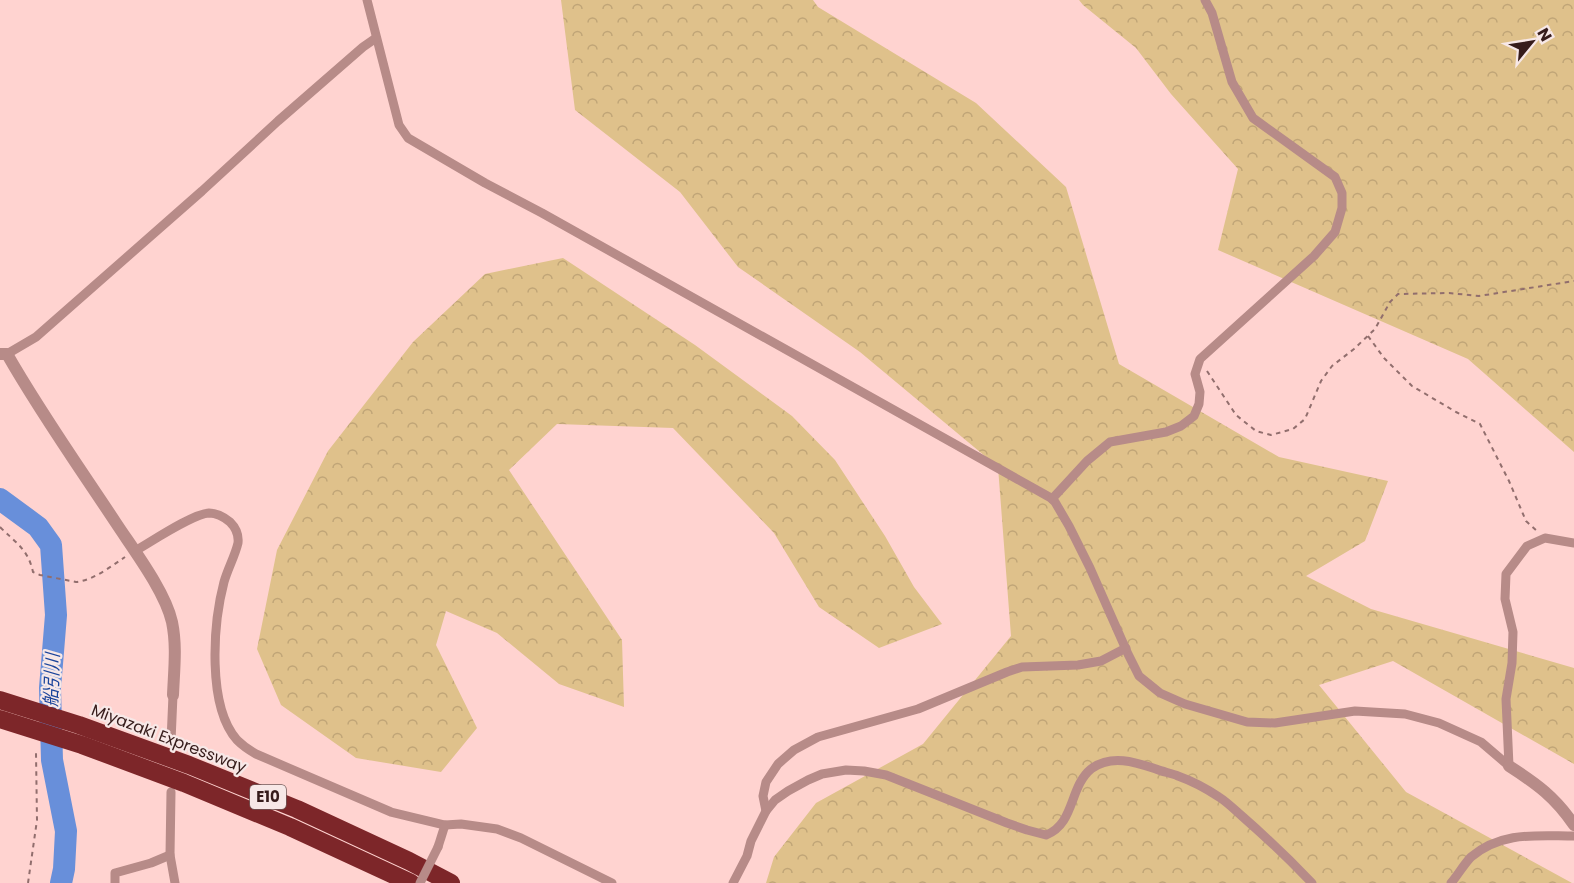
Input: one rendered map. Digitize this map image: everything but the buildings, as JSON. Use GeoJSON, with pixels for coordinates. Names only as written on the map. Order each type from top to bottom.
{"type":"FeatureCollection","features":[{"type":"Feature","properties":{"kind":"highway","name":"Miyazaki Expressway"},"geometry":{"type":"LineString","coordinates":[[0,700],[79,724],[189,765],[297,809],[451,883]]}},
{"type":"Feature","properties":{"kind":"highway","name":"E10"},"geometry":{"type":"LineString","coordinates":[[0,719],[82,745],[184,783],[290,827],[411,883]]}},
{"type":"Feature","properties":{"kind":"street"},"geometry":{"type":"LineString","coordinates":[[367,0],[399,125],[408,138],[1052,499],[1069,526],[1090,568],[1139,676],[1160,693],[1185,704],[1247,722],[1275,723],[1355,711],[1405,714],[1439,723],[1481,742],[1509,766],[1538,785],[1557,802],[1574,825]]}},
{"type":"Feature","properties":{"kind":"street"},"geometry":{"type":"LineString","coordinates":[[1052,499],[1087,461],[1110,442],[1166,432],[1181,426],[1194,416],[1199,404],[1200,392],[1195,374],[1200,359],[1314,256],[1335,232],[1342,208],[1342,193],[1335,177],[1253,118],[1232,82],[1212,13],[1205,0]]}},
{"type":"Feature","properties":{"kind":"street"},"geometry":{"type":"LineString","coordinates":[[171,741],[176,654],[172,622],[166,605],[135,551],[4,354],[36,337],[194,199],[363,46],[376,38]]}},
{"type":"Feature","properties":{"kind":"street"},"geometry":{"type":"LineString","coordinates":[[135,551],[198,516],[212,513],[222,516],[236,528],[239,536],[238,543],[224,583],[215,626],[214,657],[220,700],[229,728],[245,748],[391,812],[445,825],[461,824],[497,829],[521,838],[612,883]]}},
{"type":"Feature","properties":{"kind":"street"},"geometry":{"type":"LineString","coordinates":[[1509,766],[1506,699],[1512,663],[1513,632],[1505,599],[1506,574],[1527,546],[1545,538],[1574,543]]}},
{"type":"Feature","properties":{"kind":"street"},"geometry":{"type":"LineString","coordinates":[[765,811],[763,796],[766,782],[778,764],[794,750],[818,737],[918,709],[1022,667],[1078,665],[1101,661],[1126,648]]}},
{"type":"Feature","properties":{"kind":"street"},"geometry":{"type":"LineString","coordinates":[[733,883],[747,856],[765,811],[775,800],[814,777],[846,770],[886,775],[1006,823],[1046,835],[1057,829],[1067,816],[1079,786],[1090,770],[1107,761],[1123,760],[1145,764],[1180,776],[1220,797],[1270,841],[1312,883]]}},
{"type":"Feature","properties":{"kind":"street"},"geometry":{"type":"LineString","coordinates":[[171,792],[170,855],[175,883]]}},
{"type":"Feature","properties":{"kind":"street"},"geometry":{"type":"LineString","coordinates":[[420,883],[438,847],[445,825]]}},
{"type":"Feature","properties":{"kind":"street"},"geometry":{"type":"LineString","coordinates":[[1451,883],[1469,859],[1497,841],[1537,836],[1574,836]]}},
{"type":"Feature","properties":{"kind":"street"},"geometry":{"type":"LineString","coordinates":[[115,883],[115,873],[170,855]]}},
{"type":"Feature","properties":{"kind":"path"},"geometry":{"type":"LineString","coordinates":[[1200,359],[1236,415],[1256,431],[1271,435],[1293,429],[1305,419],[1321,381],[1332,366],[1375,329],[1390,302],[1398,294],[1449,293],[1479,296],[1574,281]]}},
{"type":"Feature","properties":{"kind":"path"},"geometry":{"type":"LineString","coordinates":[[1368,336],[1384,358],[1412,386],[1480,424],[1526,521],[1545,538]]}},
{"type":"Feature","properties":{"kind":"path"},"geometry":{"type":"LineString","coordinates":[[0,527],[20,544],[30,559],[33,572],[76,582],[90,579],[135,551]]}},
{"type":"Feature","properties":{"kind":"path"},"geometry":{"type":"LineString","coordinates":[[28,883],[37,820],[36,753]]}},
{"type":"Feature","properties":{"kind":"green space"},"geometry":{"type":"Polygon","coordinates":[[[561,0],[813,0],[818,7],[976,103],[1066,187],[1119,364],[1279,457],[1388,481],[1365,541],[1306,576],[1371,609],[1574,668],[1574,764],[1393,661],[1319,685],[1406,792],[1572,883],[766,883],[774,857],[816,803],[923,744],[1011,636],[998,467],[860,352],[738,267],[680,192],[575,110],[561,0]]]}},
{"type":"Feature","properties":{"kind":"green space"},"geometry":{"type":"Polygon","coordinates":[[[1079,0],[1574,0],[1574,452],[1468,359],[1218,250],[1238,169],[1171,94],[1136,48],[1079,0]]]}},
{"type":"Feature","properties":{"kind":"green space"},"geometry":{"type":"Polygon","coordinates":[[[563,258],[695,345],[792,416],[835,460],[885,536],[914,587],[942,624],[879,648],[819,607],[774,533],[673,428],[557,424],[509,470],[622,640],[624,707],[559,684],[497,633],[446,611],[436,645],[477,728],[441,772],[356,758],[281,705],[257,649],[277,550],[328,451],[413,342],[485,274],[563,258]]]}},
{"type":"Feature","properties":{"kind":"waterway","name":"船引川"},"geometry":{"type":"LineString","coordinates":[[0,499],[38,527],[51,545],[56,615],[50,688],[52,760],[66,831],[61,883]]}}]}
